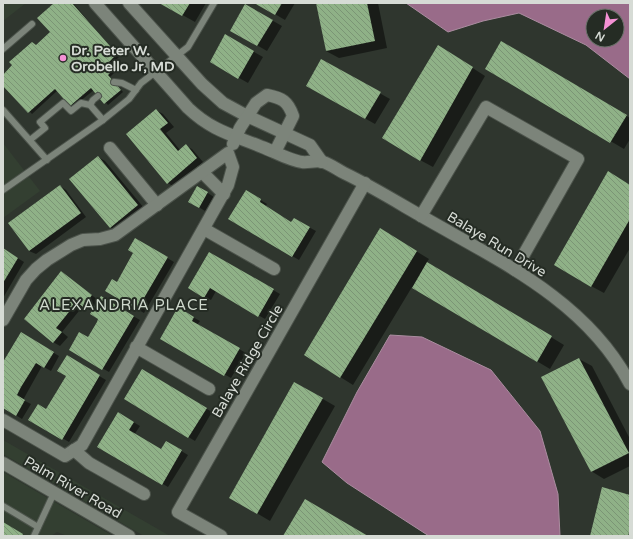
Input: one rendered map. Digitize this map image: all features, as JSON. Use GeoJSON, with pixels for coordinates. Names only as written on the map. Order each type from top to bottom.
{"type":"FeatureCollection","features":[{"type":"Feature","properties":{"kind":"street","name":"Balaye Run Drive"},"geometry":{"type":"LineString","coordinates":[[129,3],[202,84],[223,103],[247,116],[310,145],[322,162]]}},
{"type":"Feature","properties":{"kind":"street","name":"Balaye Run Drive"},"geometry":{"type":"LineString","coordinates":[[96,4],[196,116],[216,129],[301,162],[322,162],[365,183],[515,270],[543,288],[570,309],[611,353],[630,384]]}},
{"type":"Feature","properties":{"kind":"street"},"geometry":{"type":"LineString","coordinates":[[3,320],[26,280],[47,260],[71,245],[84,240],[100,239],[115,235],[228,153],[247,116],[256,103],[267,95],[279,98],[289,105],[293,116],[275,152]]}},
{"type":"Feature","properties":{"kind":"street"},"geometry":{"type":"LineString","coordinates":[[421,216],[486,107],[578,159],[515,270]]}},
{"type":"Feature","properties":{"kind":"street"},"geometry":{"type":"LineString","coordinates":[[110,148],[157,205]]}},
{"type":"Feature","properties":{"kind":"street"},"geometry":{"type":"LineString","coordinates":[[3,420],[65,456],[82,444],[224,194],[233,167],[228,153]]}},
{"type":"Feature","properties":{"kind":"street"},"geometry":{"type":"LineString","coordinates":[[202,172],[224,194]]}},
{"type":"Feature","properties":{"kind":"street","name":"Balaye Ridge Circle"},"geometry":{"type":"LineString","coordinates":[[221,536],[178,512],[365,183]]}},
{"type":"Feature","properties":{"kind":"street"},"geometry":{"type":"LineString","coordinates":[[204,229],[274,269]]}},
{"type":"Feature","properties":{"kind":"street"},"geometry":{"type":"LineString","coordinates":[[136,347],[209,389]]}},
{"type":"Feature","properties":{"kind":"street"},"geometry":{"type":"LineString","coordinates":[[74,450],[89,463],[144,494]]}},
{"type":"Feature","properties":{"kind":"street","name":"Palm River Road"},"geometry":{"type":"LineString","coordinates":[[3,463],[129,536]]}},
{"type":"Feature","properties":{"kind":"lane"},"geometry":{"type":"LineString","coordinates":[[3,190],[47,160],[130,99],[141,83],[188,47],[214,3]]}},
{"type":"Feature","properties":{"kind":"lane"},"geometry":{"type":"LineString","coordinates":[[3,49],[32,24]]}},
{"type":"Feature","properties":{"kind":"lane"},"geometry":{"type":"LineString","coordinates":[[114,82],[122,83],[136,90]]}},
{"type":"Feature","properties":{"kind":"lane"},"geometry":{"type":"LineString","coordinates":[[90,105],[98,96]]}},
{"type":"Feature","properties":{"kind":"lane"},"geometry":{"type":"LineString","coordinates":[[30,140],[45,128],[40,122],[63,103],[71,111],[81,102],[90,105],[102,120]]}},
{"type":"Feature","properties":{"kind":"lane"},"geometry":{"type":"LineString","coordinates":[[3,110],[47,160]]}},
{"type":"Feature","properties":{"kind":"lane"},"geometry":{"type":"LineString","coordinates":[[34,536],[54,493]]}},
{"type":"Feature","properties":{"kind":"lane"},"geometry":{"type":"LineString","coordinates":[[3,506],[38,527]]}},
{"type":"Feature","properties":{"kind":"shaded area"},"geometry":{"type":"Polygon","coordinates":[[[3,3],[26,3],[3,21],[3,3]]]}},
{"type":"Feature","properties":{"kind":"shaded area"},"geometry":{"type":"Polygon","coordinates":[[[406,3],[630,3],[630,79],[590,48],[625,48],[625,8],[585,8],[585,45],[519,13],[483,21],[448,32],[406,3]]]}},
{"type":"Feature","properties":{"kind":"shaded area"},"geometry":{"type":"Polygon","coordinates":[[[3,143],[40,191],[3,218],[3,143]]]}},
{"type":"Feature","properties":{"kind":"shaded area"},"geometry":{"type":"Polygon","coordinates":[[[390,335],[422,337],[491,370],[540,431],[558,494],[560,536],[429,536],[347,483],[322,462],[357,392],[390,335]]]}},
{"type":"Feature","properties":{"kind":"shaded area"},"geometry":{"type":"Polygon","coordinates":[[[3,440],[170,536],[144,536],[3,454],[3,440]]]}},
{"type":"Feature","properties":{"kind":"shaded area"},"geometry":{"type":"Polygon","coordinates":[[[3,472],[113,536],[67,536],[57,532],[51,536],[3,536],[3,472]]]}},
{"type":"Feature","properties":{"kind":"building","name":"Dr. Peter W. Orobello Jr, MD"},"geometry":{"type":"Polygon","coordinates":[[[54,3],[72,3],[117,54],[108,63],[114,69],[108,75],[121,90],[104,104],[91,88],[70,106],[55,89],[28,113],[3,86],[3,75],[12,65],[9,62],[32,42],[36,45],[50,32],[37,18],[54,3]]]}},
{"type":"Feature","properties":{"kind":"building"},"geometry":{"type":"Polygon","coordinates":[[[159,3],[190,3],[182,16],[159,3]]]}},
{"type":"Feature","properties":{"kind":"building"},"geometry":{"type":"Polygon","coordinates":[[[254,3],[282,3],[275,15],[254,3]]]}},
{"type":"Feature","properties":{"kind":"building"},"geometry":{"type":"Polygon","coordinates":[[[316,3],[367,3],[375,41],[326,51],[316,3]]]}},
{"type":"Feature","properties":{"kind":"building"},"geometry":{"type":"Polygon","coordinates":[[[245,4],[273,20],[257,46],[230,31],[245,4]]]}},
{"type":"Feature","properties":{"kind":"building"},"geometry":{"type":"Polygon","coordinates":[[[225,34],[254,51],[238,79],[210,62],[225,34]]]}},
{"type":"Feature","properties":{"kind":"building"},"geometry":{"type":"Polygon","coordinates":[[[501,41],[627,115],[610,143],[485,69],[501,41]]]}},
{"type":"Feature","properties":{"kind":"building"},"geometry":{"type":"Polygon","coordinates":[[[438,45],[473,67],[420,161],[382,138],[438,45]]]}},
{"type":"Feature","properties":{"kind":"building"},"geometry":{"type":"Polygon","coordinates":[[[321,59],[381,92],[365,119],[306,86],[321,59]]]}},
{"type":"Feature","properties":{"kind":"building"},"geometry":{"type":"Polygon","coordinates":[[[156,109],[168,123],[160,129],[178,151],[186,144],[197,158],[167,184],[126,134],[156,109]]]}},
{"type":"Feature","properties":{"kind":"building"},"geometry":{"type":"Polygon","coordinates":[[[98,156],[138,205],[110,228],[69,179],[98,156]]]}},
{"type":"Feature","properties":{"kind":"building"},"geometry":{"type":"Polygon","coordinates":[[[608,171],[630,185],[630,219],[591,287],[554,265],[608,171]]]}},
{"type":"Feature","properties":{"kind":"building"},"geometry":{"type":"Polygon","coordinates":[[[60,185],[81,213],[29,251],[8,223],[60,185]]]}},
{"type":"Feature","properties":{"kind":"building"},"geometry":{"type":"Polygon","coordinates":[[[197,186],[208,192],[199,208],[188,202],[197,186]]]}},
{"type":"Feature","properties":{"kind":"building"},"geometry":{"type":"Polygon","coordinates":[[[246,190],[261,199],[260,202],[291,222],[294,218],[310,227],[292,257],[228,219],[246,190]]]}},
{"type":"Feature","properties":{"kind":"building"},"geometry":{"type":"Polygon","coordinates":[[[380,228],[417,251],[340,378],[304,355],[380,228]]]}},
{"type":"Feature","properties":{"kind":"building"},"geometry":{"type":"Polygon","coordinates":[[[135,238],[168,257],[137,310],[105,291],[112,279],[117,282],[133,253],[128,250],[135,238]]]}},
{"type":"Feature","properties":{"kind":"building"},"geometry":{"type":"Polygon","coordinates":[[[3,248],[18,258],[3,283],[3,248]]]}},
{"type":"Feature","properties":{"kind":"building"},"geometry":{"type":"Polygon","coordinates":[[[209,252],[274,289],[258,317],[210,288],[204,298],[188,288],[209,252]]]}},
{"type":"Feature","properties":{"kind":"building"},"geometry":{"type":"Polygon","coordinates":[[[427,262],[552,336],[537,362],[412,288],[427,262]]]}},
{"type":"Feature","properties":{"kind":"building"},"geometry":{"type":"Polygon","coordinates":[[[61,271],[92,295],[83,307],[77,302],[56,328],[62,332],[53,343],[24,319],[61,271]]]}},
{"type":"Feature","properties":{"kind":"building"},"geometry":{"type":"Polygon","coordinates":[[[101,296],[134,316],[102,370],[69,350],[79,332],[88,337],[97,322],[98,319],[90,314],[101,296]]]}},
{"type":"Feature","properties":{"kind":"building"},"geometry":{"type":"Polygon","coordinates":[[[178,307],[194,317],[192,321],[240,348],[224,376],[160,339],[178,307]]]}},
{"type":"Feature","properties":{"kind":"building"},"geometry":{"type":"Polygon","coordinates":[[[21,332],[54,352],[44,368],[36,363],[21,387],[17,395],[25,400],[16,416],[3,408],[3,362],[21,332]]]}},
{"type":"Feature","properties":{"kind":"building"},"geometry":{"type":"Polygon","coordinates":[[[67,355],[100,375],[62,440],[28,420],[38,404],[46,409],[66,376],[57,371],[67,355]]]}},
{"type":"Feature","properties":{"kind":"building"},"geometry":{"type":"Polygon","coordinates":[[[579,358],[629,453],[591,472],[541,377],[579,358]]]}},
{"type":"Feature","properties":{"kind":"building"},"geometry":{"type":"Polygon","coordinates":[[[142,369],[207,408],[188,438],[124,399],[142,369]]]}},
{"type":"Feature","properties":{"kind":"building"},"geometry":{"type":"Polygon","coordinates":[[[294,382],[323,398],[257,514],[229,498],[294,382]]]}},
{"type":"Feature","properties":{"kind":"building"},"geometry":{"type":"Polygon","coordinates":[[[118,412],[134,422],[129,430],[161,449],[166,441],[182,450],[162,485],[97,447],[118,412]]]}},
{"type":"Feature","properties":{"kind":"building"},"geometry":{"type":"Polygon","coordinates":[[[602,487],[630,495],[630,529],[628,536],[590,536],[602,487]]]}},
{"type":"Feature","properties":{"kind":"building"},"geometry":{"type":"Polygon","coordinates":[[[305,499],[368,536],[283,536],[305,499]]]}},
{"type":"Feature","properties":{"kind":"building"},"geometry":{"type":"Polygon","coordinates":[[[3,522],[23,534],[22,536],[3,536],[3,522]]]}},
{"type":"Feature","properties":{"kind":"place","name":"Dr. Peter W. Orobello Jr, MD"},"geometry":{"type":"Point","coordinates":[63,58]}},
{"type":"Feature","properties":{"kind":"district","name":"ALEXANDRIA PLACE"},"geometry":{"type":"Point","coordinates":[124,305]}}]}
